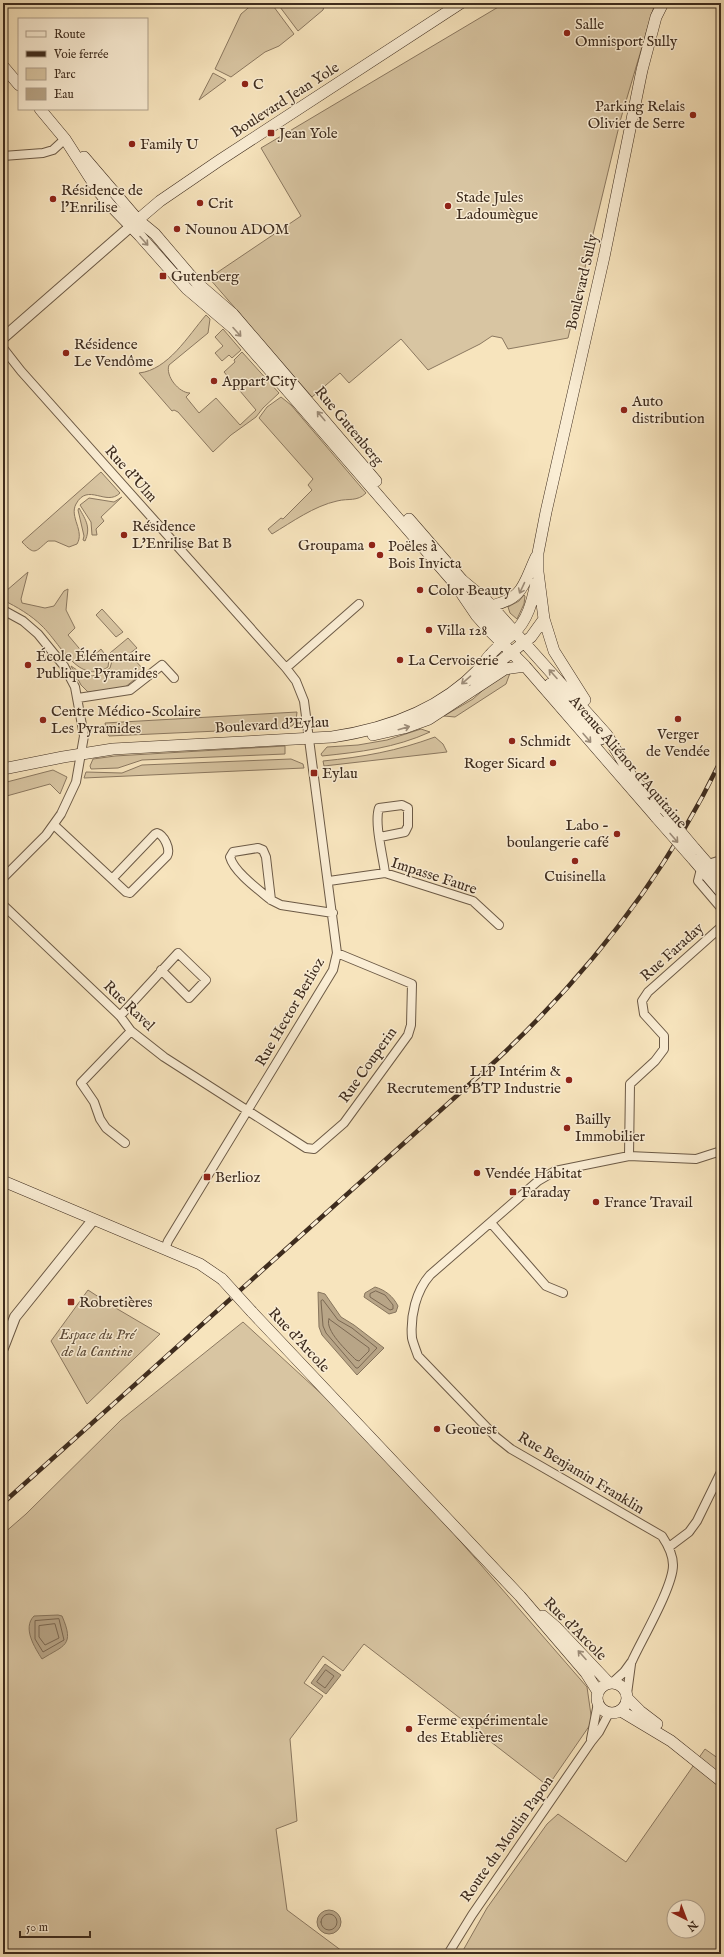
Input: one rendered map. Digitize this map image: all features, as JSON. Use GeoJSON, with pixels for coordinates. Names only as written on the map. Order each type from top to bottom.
{"type":"FeatureCollection","features":[{"type":"Feature","properties":{"kind":"main road","name":"Boulevard Jean Yole"},"geometry":{"type":"LineString","coordinates":[[134,223],[160,201],[200,176],[220,160],[461,3]]}},
{"type":"Feature","properties":{"kind":"main road","name":"Boulevard Sully"},"geometry":{"type":"LineString","coordinates":[[653,3],[656,17]]}},
{"type":"Feature","properties":{"kind":"main road","name":"Boulevard Sully"},"geometry":{"type":"LineString","coordinates":[[544,619],[538,572],[538,553],[576,372],[604,257],[642,70],[656,17],[663,3]]}},
{"type":"Feature","properties":{"kind":"main road"},"geometry":{"type":"LineString","coordinates":[[3,66],[18,84]]}},
{"type":"Feature","properties":{"kind":"main road","name":"Rue Gutenberg"},"geometry":{"type":"LineString","coordinates":[[41,110],[65,139],[84,157],[134,223],[140,236],[187,289],[233,328],[464,597],[484,610],[518,648]]}},
{"type":"Feature","properties":{"kind":"main road","name":"Rue Gutenberg"},"geometry":{"type":"LineString","coordinates":[[65,139],[99,192],[134,223],[155,234],[196,282],[233,314],[457,574],[491,606],[509,638],[518,648]]}},
{"type":"Feature","properties":{"kind":"main road","name":"Boulevard Sully"},"geometry":{"type":"LineString","coordinates":[[491,606],[509,601],[519,594],[538,553]]}},
{"type":"Feature","properties":{"kind":"main road","name":"Boulevard Sully"},"geometry":{"type":"LineString","coordinates":[[509,638],[524,621],[532,604],[538,572]]}},
{"type":"Feature","properties":{"kind":"main road"},"geometry":{"type":"LineString","coordinates":[[518,648],[538,630],[544,619]]}},
{"type":"Feature","properties":{"kind":"main road","name":"Avenue Aliénor d'Aquitaine"},"geometry":{"type":"LineString","coordinates":[[544,619],[560,662],[579,693],[605,725],[607,735]]}},
{"type":"Feature","properties":{"kind":"main road","name":"Boulevard d'Eylau"},"geometry":{"type":"LineString","coordinates":[[352,734],[397,721],[425,709],[444,698],[479,669],[491,654],[509,638]]}},
{"type":"Feature","properties":{"kind":"main road","name":"Avenue Aliénor d'Aquitaine"},"geometry":{"type":"LineString","coordinates":[[518,648],[525,666],[656,817],[694,854]]}},
{"type":"Feature","properties":{"kind":"main road","name":"Avenue Aliénor d'Aquitaine"},"geometry":{"type":"LineString","coordinates":[[518,648],[607,735],[632,777],[669,818],[721,892]]}},
{"type":"Feature","properties":{"kind":"main road","name":"Avenue Aliénor d'Aquitaine"},"geometry":{"type":"LineString","coordinates":[[518,648],[572,709],[621,759]]}},
{"type":"Feature","properties":{"kind":"main road","name":"Boulevard d'Eylau"},"geometry":{"type":"LineString","coordinates":[[475,688],[498,663],[518,648]]}},
{"type":"Feature","properties":{"kind":"main road","name":"Boulevard d'Eylau"},"geometry":{"type":"LineString","coordinates":[[3,769],[82,753],[127,748],[309,738],[352,734],[375,734],[404,728],[429,719],[459,701],[475,688],[505,669],[525,666]]}},
{"type":"Feature","properties":{"kind":"main road","name":"Avenue Aliénor d'Aquitaine"},"geometry":{"type":"LineString","coordinates":[[704,867],[721,879]]}},
{"type":"Feature","properties":{"kind":"main road","name":"Rue d'Arcole"},"geometry":{"type":"LineString","coordinates":[[3,1181],[212,1270],[520,1596],[586,1673],[598,1698]]}},
{"type":"Feature","properties":{"kind":"main road","name":"Rue d'Arcole"},"geometry":{"type":"LineString","coordinates":[[520,1596],[556,1627],[610,1683]]}},
{"type":"Feature","properties":{"kind":"main road"},"geometry":{"type":"LineString","coordinates":[[671,1741],[656,1723],[640,1712],[621,1686],[610,1683],[604,1685],[598,1698],[600,1708],[615,1712],[671,1741],[721,1781]]}},
{"type":"Feature","properties":{"kind":"main road"},"geometry":{"type":"LineString","coordinates":[[615,1712],[624,1707],[627,1696]]}},
{"type":"Feature","properties":{"kind":"street"},"geometry":{"type":"LineString","coordinates":[[3,156],[43,154],[53,150],[65,139]]}},
{"type":"Feature","properties":{"kind":"street"},"geometry":{"type":"LineString","coordinates":[[3,338],[134,223]]}},
{"type":"Feature","properties":{"kind":"street","name":"Rue d'Ulm"},"geometry":{"type":"LineString","coordinates":[[3,348],[21,371],[286,668],[296,681],[302,696],[309,738]]}},
{"type":"Feature","properties":{"kind":"street"},"geometry":{"type":"LineString","coordinates":[[286,668],[359,604]]}},
{"type":"Feature","properties":{"kind":"street"},"geometry":{"type":"LineString","coordinates":[[3,610],[23,621],[52,648],[64,666],[75,687],[84,736],[76,782],[69,800],[54,825],[3,878]]}},
{"type":"Feature","properties":{"kind":"street"},"geometry":{"type":"LineString","coordinates":[[78,698],[130,690],[162,665],[174,678]]}},
{"type":"Feature","properties":{"kind":"street","name":"Rue Hector Berlioz"},"geometry":{"type":"LineString","coordinates":[[165,1249],[168,1241],[333,970],[337,954],[333,913],[309,738]]}},
{"type":"Feature","properties":{"kind":"street"},"geometry":{"type":"LineString","coordinates":[[380,837],[405,832],[408,826],[408,808],[402,805],[379,808],[378,814],[380,837],[385,873]]}},
{"type":"Feature","properties":{"kind":"street"},"geometry":{"type":"LineString","coordinates":[[54,825],[112,879],[126,892],[130,893],[169,853],[162,836],[157,833],[155,834],[112,879]]}},
{"type":"Feature","properties":{"kind":"street"},"geometry":{"type":"LineString","coordinates":[[271,900],[266,857],[263,850],[258,848],[232,852],[230,857],[231,861],[247,880],[271,900],[281,905],[333,913]]}},
{"type":"Feature","properties":{"kind":"street"},"geometry":{"type":"LineString","coordinates":[[721,860],[704,867],[698,881],[721,908]]}},
{"type":"Feature","properties":{"kind":"street","name":"Impasse Faure"},"geometry":{"type":"LineString","coordinates":[[329,881],[385,873],[473,901],[499,925]]}},
{"type":"Feature","properties":{"kind":"street","name":"Rue Ravel"},"geometry":{"type":"LineString","coordinates":[[3,905],[120,1016],[132,1030],[164,1058],[248,1110]]}},
{"type":"Feature","properties":{"kind":"street","name":"Rue Faraday"},"geometry":{"type":"LineString","coordinates":[[629,1156],[630,1084],[656,1061],[664,1049],[664,1036],[644,1014],[642,1001],[648,992],[721,927]]}},
{"type":"Feature","properties":{"kind":"street"},"geometry":{"type":"LineString","coordinates":[[120,1016],[161,970],[178,953],[206,980],[189,998],[161,970]]}},
{"type":"Feature","properties":{"kind":"street","name":"Rue Couperin"},"geometry":{"type":"LineString","coordinates":[[248,1110],[306,1148],[314,1149],[344,1123],[408,1035],[411,1025],[412,984],[337,954]]}},
{"type":"Feature","properties":{"kind":"street"},"geometry":{"type":"LineString","coordinates":[[125,1143],[106,1128],[100,1119],[94,1102],[81,1083],[132,1030]]}},
{"type":"Feature","properties":{"kind":"street","name":"Rue Benjamin Franklin"},"geometry":{"type":"LineString","coordinates":[[669,1547],[662,1536],[512,1449],[501,1441],[418,1356],[412,1338],[417,1297],[421,1285],[430,1275],[538,1181],[555,1171],[629,1156],[696,1159],[721,1151]]}},
{"type":"Feature","properties":{"kind":"street"},"geometry":{"type":"LineString","coordinates":[[3,1348],[15,1317],[93,1220]]}},
{"type":"Feature","properties":{"kind":"street"},"geometry":{"type":"LineString","coordinates":[[491,1223],[546,1286],[563,1293]]}},
{"type":"Feature","properties":{"kind":"street"},"geometry":{"type":"LineString","coordinates":[[610,1683],[624,1672],[632,1662],[670,1582],[673,1564],[669,1547],[689,1532],[697,1521],[721,1472]]}},
{"type":"Feature","properties":{"kind":"street"},"geometry":{"type":"LineString","coordinates":[[627,1696],[632,1662]]}},
{"type":"Feature","properties":{"kind":"street","name":"Route du Moulin Papon"},"geometry":{"type":"LineString","coordinates":[[591,1742],[598,1698]]}},
{"type":"Feature","properties":{"kind":"street","name":"Route du Moulin Papon"},"geometry":{"type":"LineString","coordinates":[[448,1954],[472,1915],[591,1742],[615,1712]]}},
{"type":"Feature","properties":{"kind":"green space"},"geometry":{"type":"Polygon","coordinates":[[[254,3],[271,3],[294,34],[279,46],[265,52],[231,77],[215,69],[241,14],[254,3]]]}},
{"type":"Feature","properties":{"kind":"green space"},"geometry":{"type":"Polygon","coordinates":[[[295,3],[325,3],[323,10],[298,31],[280,7],[295,3]]]}},
{"type":"Feature","properties":{"kind":"green space","name":"Stade Jules Ladoumègue"},"geometry":{"type":"Polygon","coordinates":[[[505,3],[655,3],[621,118],[568,338],[508,349],[502,338],[492,336],[480,344],[428,370],[401,339],[349,383],[340,373],[312,397],[209,278],[301,216],[261,148],[505,3]]]}},
{"type":"Feature","properties":{"kind":"green space"},"geometry":{"type":"Polygon","coordinates":[[[213,73],[226,80],[199,100],[213,73]]]}},
{"type":"Feature","properties":{"kind":"green space"},"geometry":{"type":"Polygon","coordinates":[[[206,315],[210,319],[208,333],[169,365],[168,369],[171,379],[177,387],[190,393],[186,397],[199,413],[216,398],[240,425],[256,410],[224,372],[235,362],[234,360],[242,352],[279,393],[256,417],[231,435],[213,452],[178,412],[174,410],[172,411],[139,373],[149,371],[168,359],[185,342],[206,315]]]}},
{"type":"Feature","properties":{"kind":"green space"},"geometry":{"type":"Polygon","coordinates":[[[223,329],[241,350],[232,358],[229,355],[222,361],[215,353],[223,346],[215,337],[223,329]]]}},
{"type":"Feature","properties":{"kind":"green space"},"geometry":{"type":"Polygon","coordinates":[[[281,397],[291,405],[366,493],[356,499],[328,503],[303,515],[272,534],[268,529],[281,518],[283,519],[312,490],[308,485],[313,479],[259,418],[267,407],[281,397]]]}},
{"type":"Feature","properties":{"kind":"green space"},"geometry":{"type":"Polygon","coordinates":[[[101,472],[120,493],[115,497],[109,498],[86,495],[81,498],[74,509],[79,534],[77,544],[69,547],[55,541],[48,541],[37,550],[33,551],[22,542],[101,472]]]}},
{"type":"Feature","properties":{"kind":"green space"},"geometry":{"type":"Polygon","coordinates":[[[122,497],[101,517],[104,521],[96,529],[97,535],[92,535],[91,522],[80,505],[89,498],[114,502],[122,497]]]}},
{"type":"Feature","properties":{"kind":"green space"},"geometry":{"type":"Polygon","coordinates":[[[79,508],[86,520],[88,528],[85,541],[83,540],[84,536],[78,510],[79,508]]]}},
{"type":"Feature","properties":{"kind":"green space"},"geometry":{"type":"Polygon","coordinates":[[[28,572],[21,599],[22,603],[45,608],[54,606],[64,591],[68,589],[66,610],[75,628],[68,635],[89,660],[101,649],[109,660],[108,667],[98,671],[88,671],[79,667],[38,622],[3,600],[3,588],[6,591],[28,572]]]}},
{"type":"Feature","properties":{"kind":"green space"},"geometry":{"type":"Polygon","coordinates":[[[524,595],[524,604],[517,619],[510,613],[508,607],[519,601],[524,595]]]}},
{"type":"Feature","properties":{"kind":"green space"},"geometry":{"type":"Polygon","coordinates":[[[102,609],[123,632],[116,637],[96,615],[102,609]]]}},
{"type":"Feature","properties":{"kind":"green space"},"geometry":{"type":"Polygon","coordinates":[[[128,638],[137,648],[129,654],[145,671],[124,688],[88,692],[81,685],[71,666],[81,673],[90,676],[104,672],[110,668],[112,661],[110,653],[128,638]]]}},
{"type":"Feature","properties":{"kind":"green space"},"geometry":{"type":"Polygon","coordinates":[[[510,673],[506,684],[455,717],[444,716],[473,699],[500,675],[510,673]]]}},
{"type":"Feature","properties":{"kind":"green space"},"geometry":{"type":"Polygon","coordinates":[[[297,712],[296,721],[292,726],[284,728],[109,736],[105,723],[297,712]]]}},
{"type":"Feature","properties":{"kind":"green space"},"geometry":{"type":"Polygon","coordinates":[[[421,729],[430,732],[390,746],[350,753],[322,756],[321,754],[327,747],[358,745],[387,740],[421,729]]]}},
{"type":"Feature","properties":{"kind":"green space"},"geometry":{"type":"Polygon","coordinates":[[[435,737],[443,744],[447,752],[324,766],[323,761],[380,753],[435,737]]]}},
{"type":"Feature","properties":{"kind":"green space"},"geometry":{"type":"Polygon","coordinates":[[[285,746],[285,754],[142,760],[118,768],[91,769],[90,766],[93,759],[115,756],[285,746]]]}},
{"type":"Feature","properties":{"kind":"green space"},"geometry":{"type":"Polygon","coordinates":[[[291,759],[303,764],[304,768],[84,778],[86,772],[122,773],[142,765],[291,759]]]}},
{"type":"Feature","properties":{"kind":"green space"},"geometry":{"type":"Polygon","coordinates":[[[53,770],[67,777],[60,794],[50,784],[3,797],[3,783],[53,770]]]}},
{"type":"Feature","properties":{"kind":"green space","name":"Espace du Pré de la Cantine"},"geometry":{"type":"Polygon","coordinates":[[[88,1290],[160,1334],[87,1404],[51,1341],[88,1290]]]}},
{"type":"Feature","properties":{"kind":"green space"},"geometry":{"type":"Polygon","coordinates":[[[243,1322],[375,1443],[587,1687],[592,1722],[548,1786],[364,1644],[343,1671],[323,1656],[304,1683],[323,1696],[290,1739],[297,1821],[276,1829],[287,1910],[346,1954],[3,1954],[3,1534],[26,1514],[121,1420],[243,1322]]]}},
{"type":"Feature","properties":{"kind":"green space"},"geometry":{"type":"Polygon","coordinates":[[[705,1749],[719,1759],[721,1757],[721,1954],[461,1954],[487,1908],[547,1824],[558,1814],[626,1862],[705,1749]]]}},
{"type":"Feature","properties":{"kind":"water"},"geometry":{"type":"Polygon","coordinates":[[[375,1287],[382,1290],[394,1299],[398,1306],[396,1312],[389,1314],[364,1297],[365,1293],[375,1287]]]}},
{"type":"Feature","properties":{"kind":"water"},"geometry":{"type":"Polygon","coordinates":[[[318,1292],[325,1294],[341,1317],[384,1348],[357,1375],[322,1335],[319,1327],[318,1292]]]}},
{"type":"Feature","properties":{"kind":"water"},"geometry":{"type":"Polygon","coordinates":[[[34,1616],[62,1616],[66,1626],[67,1639],[65,1644],[42,1659],[31,1638],[29,1626],[34,1616]]]}},
{"type":"Feature","properties":{"kind":"water"},"geometry":{"type":"Polygon","coordinates":[[[325,1664],[341,1675],[326,1694],[311,1683],[325,1664]]]}},
{"type":"Feature","properties":{"kind":"water"},"geometry":{"type":"Polygon","coordinates":[[[329,1910],[334,1911],[340,1917],[340,1927],[334,1933],[329,1934],[324,1933],[318,1927],[317,1922],[318,1917],[324,1911],[329,1910]]]}},
{"type":"Feature","properties":{"kind":"railway"},"geometry":{"type":"LineString","coordinates":[[3,1503],[491,1065],[559,997],[591,961],[649,885],[675,845],[721,760]]}},
{"type":"Feature","properties":{"kind":"place","name":"Salle Omnisport Sully"},"geometry":{"type":"Point","coordinates":[567,33]}},
{"type":"Feature","properties":{"kind":"place","name":"C"},"geometry":{"type":"Point","coordinates":[245,84]}},
{"type":"Feature","properties":{"kind":"place","name":"Parking Relais Olivier de Serre"},"geometry":{"type":"Point","coordinates":[693,115]}},
{"type":"Feature","properties":{"kind":"place","name":"Jean Yole"},"geometry":{"type":"Point","coordinates":[271,133]}},
{"type":"Feature","properties":{"kind":"place","name":"Family U"},"geometry":{"type":"Point","coordinates":[132,144]}},
{"type":"Feature","properties":{"kind":"place","name":"Résidence de l’Enrilise"},"geometry":{"type":"Point","coordinates":[53,199]}},
{"type":"Feature","properties":{"kind":"place","name":"Crit"},"geometry":{"type":"Point","coordinates":[200,203]}},
{"type":"Feature","properties":{"kind":"place","name":"Stade Jules Ladoumègue"},"geometry":{"type":"Point","coordinates":[448,206]}},
{"type":"Feature","properties":{"kind":"place","name":"Nounou ADOM"},"geometry":{"type":"Point","coordinates":[177,229]}},
{"type":"Feature","properties":{"kind":"place","name":"Gutenberg"},"geometry":{"type":"Point","coordinates":[163,276]}},
{"type":"Feature","properties":{"kind":"place","name":"Résidence Le Vendôme"},"geometry":{"type":"Point","coordinates":[66,353]}},
{"type":"Feature","properties":{"kind":"place","name":"Appart'City"},"geometry":{"type":"Point","coordinates":[214,381]}},
{"type":"Feature","properties":{"kind":"place","name":"Auto distribution"},"geometry":{"type":"Point","coordinates":[624,410]}},
{"type":"Feature","properties":{"kind":"place","name":"Résidence L'Enrilise Bat B"},"geometry":{"type":"Point","coordinates":[124,535]}},
{"type":"Feature","properties":{"kind":"place","name":"Groupama"},"geometry":{"type":"Point","coordinates":[372,545]}},
{"type":"Feature","properties":{"kind":"place","name":"Poëles à Bois Invicta"},"geometry":{"type":"Point","coordinates":[380,555]}},
{"type":"Feature","properties":{"kind":"place","name":"Color Beauty"},"geometry":{"type":"Point","coordinates":[420,590]}},
{"type":"Feature","properties":{"kind":"place","name":"Villa 128"},"geometry":{"type":"Point","coordinates":[429,630]}},
{"type":"Feature","properties":{"kind":"place","name":"La Cervoiserie"},"geometry":{"type":"Point","coordinates":[400,660]}},
{"type":"Feature","properties":{"kind":"place","name":"École Élémentaire Publique Pyramides"},"geometry":{"type":"Point","coordinates":[28,665]}},
{"type":"Feature","properties":{"kind":"place","name":"Verger de Vendée"},"geometry":{"type":"Point","coordinates":[678,719]}},
{"type":"Feature","properties":{"kind":"place","name":"Centre Médico-Scolaire Les Pyramides"},"geometry":{"type":"Point","coordinates":[43,720]}},
{"type":"Feature","properties":{"kind":"place","name":"Schmidt"},"geometry":{"type":"Point","coordinates":[512,741]}},
{"type":"Feature","properties":{"kind":"place","name":"Roger Sicard"},"geometry":{"type":"Point","coordinates":[553,763]}},
{"type":"Feature","properties":{"kind":"place","name":"Eylau"},"geometry":{"type":"Point","coordinates":[314,773]}},
{"type":"Feature","properties":{"kind":"place","name":"Labo - boulangerie café"},"geometry":{"type":"Point","coordinates":[617,834]}},
{"type":"Feature","properties":{"kind":"place","name":"Cuisinella"},"geometry":{"type":"Point","coordinates":[575,861]}},
{"type":"Feature","properties":{"kind":"place","name":"LIP Intérim & Recrutement BTP Industrie"},"geometry":{"type":"Point","coordinates":[569,1080]}},
{"type":"Feature","properties":{"kind":"place","name":"Bailly Immobilier"},"geometry":{"type":"Point","coordinates":[567,1128]}},
{"type":"Feature","properties":{"kind":"place","name":"Vendée Habitat"},"geometry":{"type":"Point","coordinates":[477,1173]}},
{"type":"Feature","properties":{"kind":"place","name":"Berlioz"},"geometry":{"type":"Point","coordinates":[207,1177]}},
{"type":"Feature","properties":{"kind":"place","name":"Faraday"},"geometry":{"type":"Point","coordinates":[513,1192]}},
{"type":"Feature","properties":{"kind":"place","name":"France Travail"},"geometry":{"type":"Point","coordinates":[596,1202]}},
{"type":"Feature","properties":{"kind":"place","name":"Robretières"},"geometry":{"type":"Point","coordinates":[71,1302]}},
{"type":"Feature","properties":{"kind":"place","name":"Geouest"},"geometry":{"type":"Point","coordinates":[437,1429]}},
{"type":"Feature","properties":{"kind":"place","name":"Ferme expérimentale des Etablières"},"geometry":{"type":"Point","coordinates":[409,1729]}}]}
